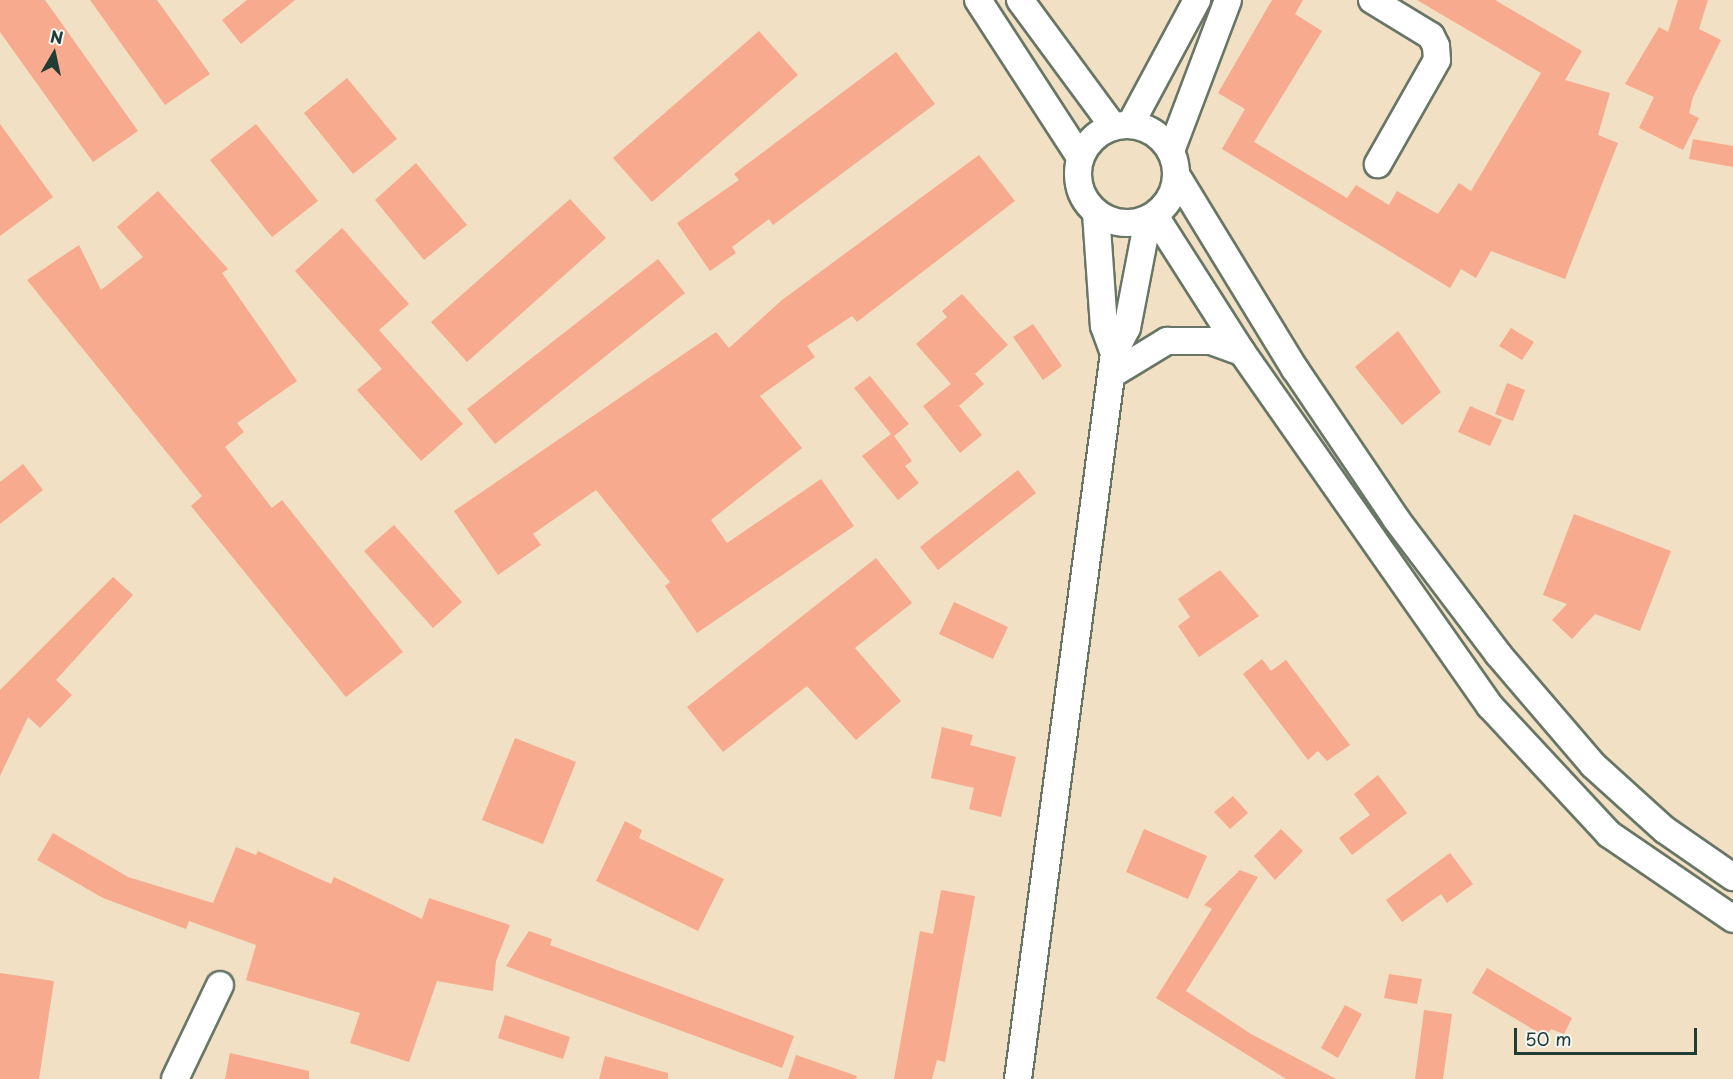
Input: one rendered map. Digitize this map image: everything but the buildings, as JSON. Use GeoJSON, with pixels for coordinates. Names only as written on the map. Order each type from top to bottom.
{"type":"FeatureCollection","features":[{"type":"Feature","properties":{"kind":"street"},"geometry":{"type":"LineString","coordinates":[[978,0],[1080,156]]}},
{"type":"Feature","properties":{"kind":"street"},"geometry":{"type":"LineString","coordinates":[[1020,0],[1122,126]]}},
{"type":"Feature","properties":{"kind":"street"},"geometry":{"type":"LineString","coordinates":[[1122,126],[1197,0]]}},
{"type":"Feature","properties":{"kind":"street"},"geometry":{"type":"LineString","coordinates":[[1171,151],[1228,0]]}},
{"type":"Feature","properties":{"kind":"street"},"geometry":{"type":"LineString","coordinates":[[1372,0],[1431,36],[1436,45],[1437,60],[1378,164]]}},
{"type":"Feature","properties":{"kind":"street"},"geometry":{"type":"LineString","coordinates":[[1112,364],[1104,326],[1096,213],[1079,187],[1080,156],[1093,138],[1122,126],[1158,135],[1171,151],[1177,176],[1309,389],[1395,519],[1498,654],[1593,765],[1665,830],[1733,877]]}},
{"type":"Feature","properties":{"kind":"street"},"geometry":{"type":"LineString","coordinates":[[1018,1079],[1112,364],[1127,328],[1151,218],[1170,198],[1177,176]]}},
{"type":"Feature","properties":{"kind":"street"},"geometry":{"type":"LineString","coordinates":[[1096,213],[1121,223],[1151,218]]}},
{"type":"Feature","properties":{"kind":"street"},"geometry":{"type":"LineString","coordinates":[[1151,218],[1490,706],[1530,753],[1609,834],[1733,919]]}},
{"type":"Feature","properties":{"kind":"street"},"geometry":{"type":"LineString","coordinates":[[1112,364],[1167,341],[1211,341],[1242,352]]}},
{"type":"Feature","properties":{"kind":"street"},"geometry":{"type":"LineString","coordinates":[[175,1079],[220,985]]}}]}
